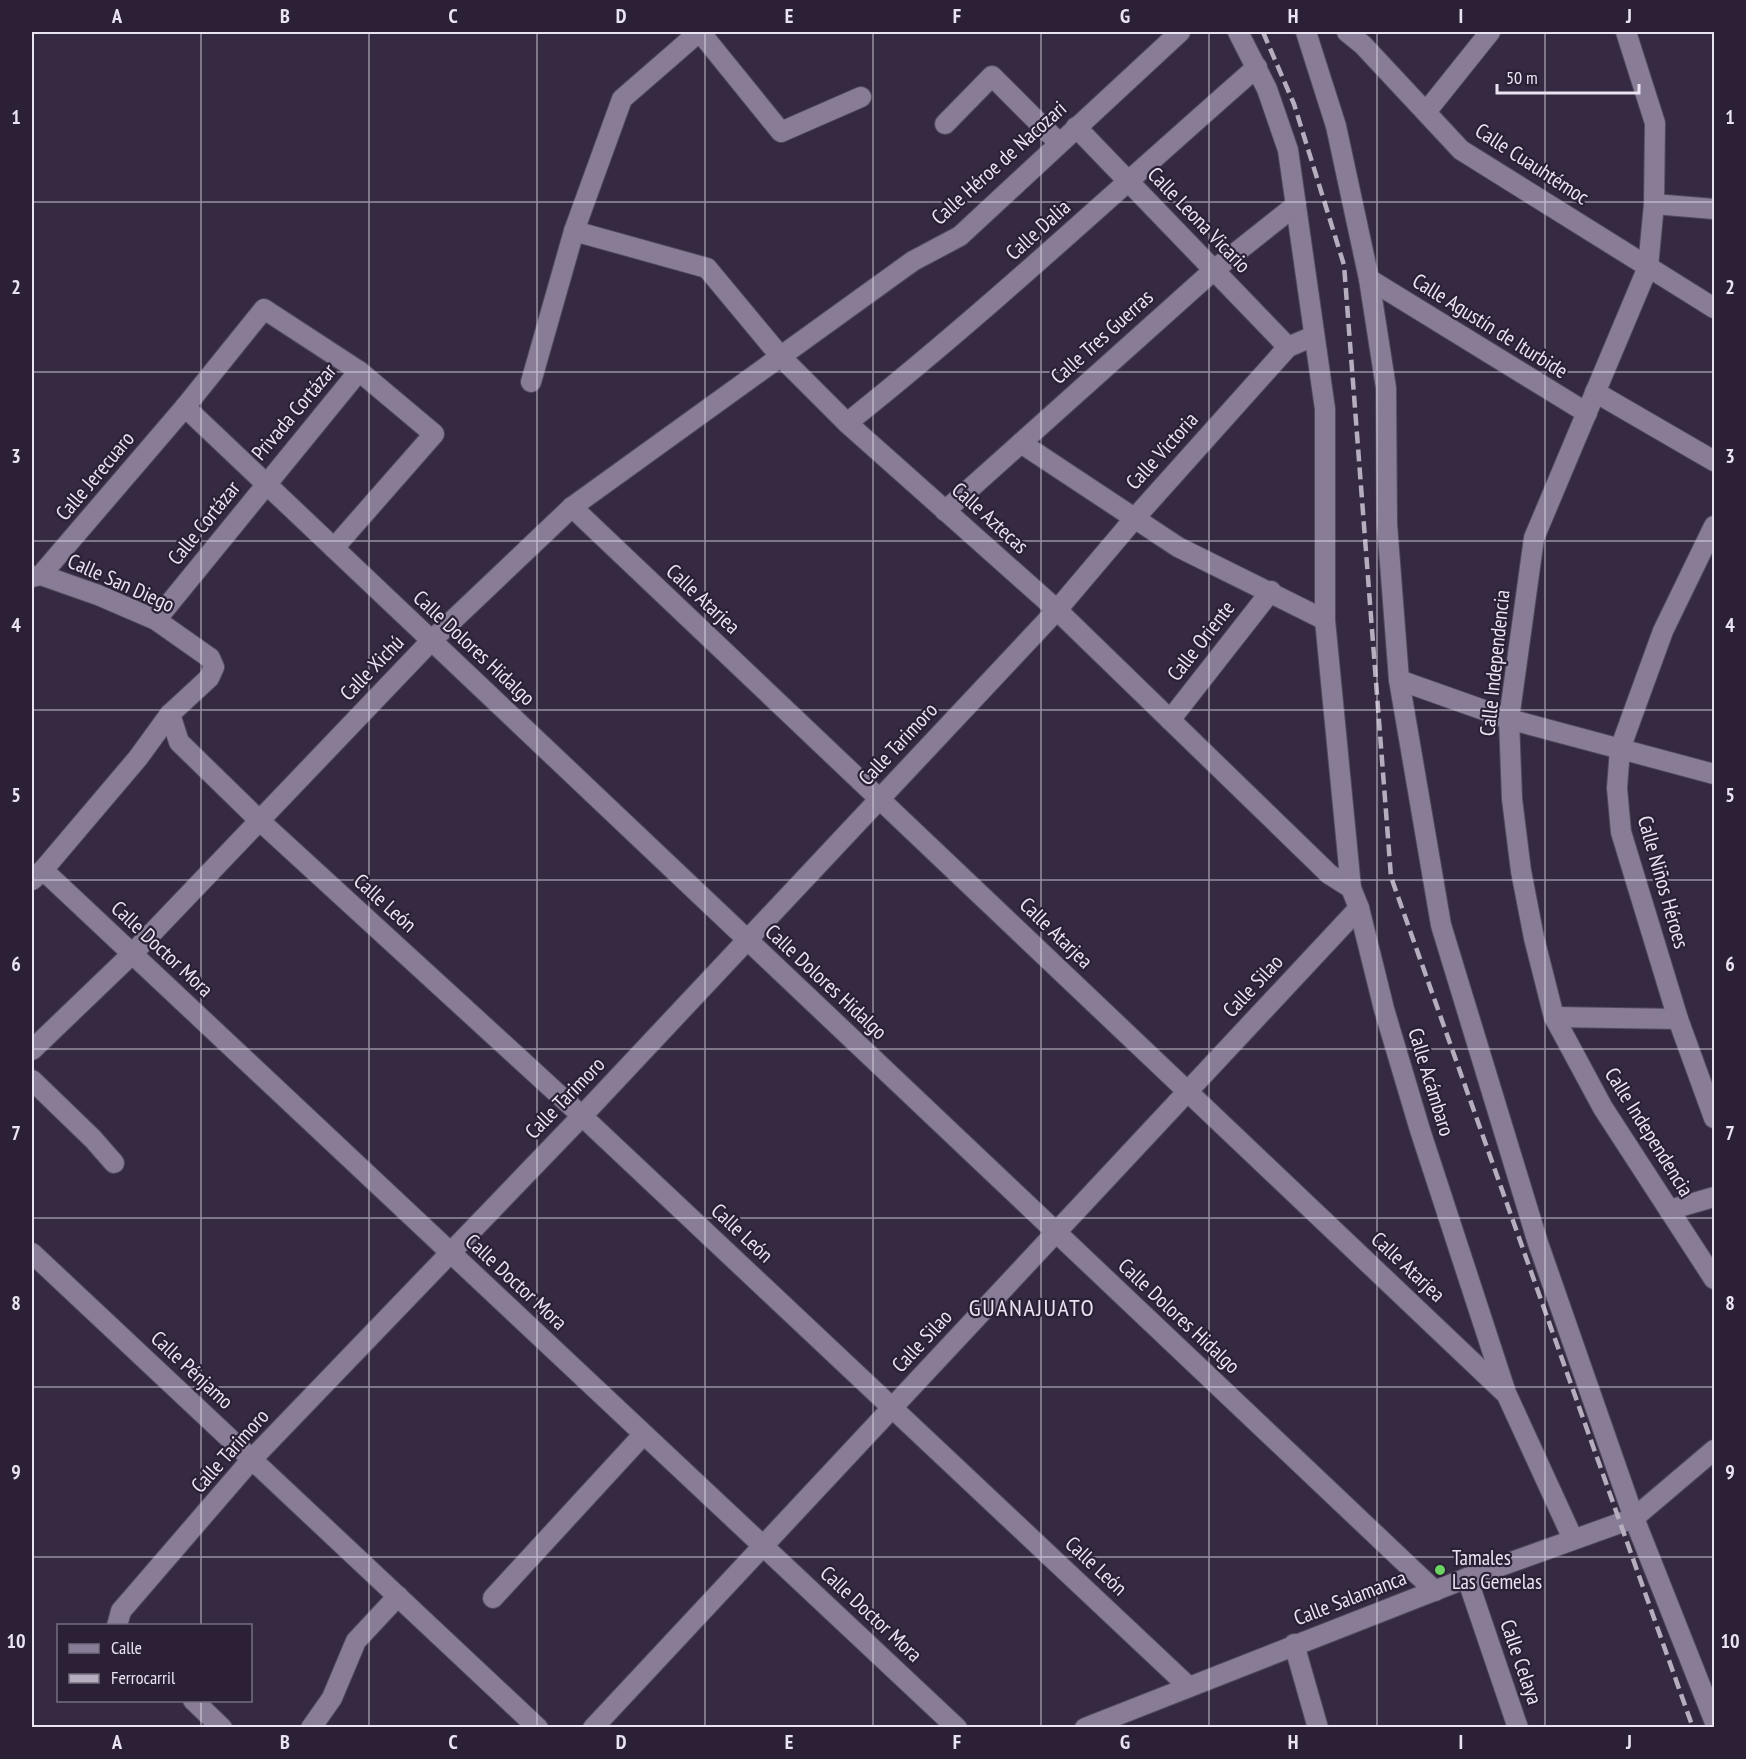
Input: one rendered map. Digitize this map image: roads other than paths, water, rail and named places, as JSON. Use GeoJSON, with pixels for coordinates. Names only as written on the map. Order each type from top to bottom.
{"type":"FeatureCollection","features":[{"type":"Feature","properties":{"kind":"street"},"geometry":{"type":"LineString","coordinates":[[531,382],[574,231],[622,99],[699,32],[781,132],[861,97]]}},
{"type":"Feature","properties":{"kind":"street","name":"Calle Héroe de Nacozari"},"geometry":{"type":"LineString","coordinates":[[781,357],[913,261],[960,236],[1180,32]]}},
{"type":"Feature","properties":{"kind":"street","name":"Calle Acámbaro"},"geometry":{"type":"LineString","coordinates":[[1238,32],[1257,67],[1288,150],[1324,409],[1325,620],[1351,888],[1359,908],[1390,1031],[1506,1394],[1573,1539]]}},
{"type":"Feature","properties":{"kind":"street"},"geometry":{"type":"LineString","coordinates":[[1306,32],[1336,126],[1369,279],[1386,388],[1388,524],[1400,680],[1441,925],[1538,1243],[1634,1518],[1708,1680],[1714,1720]]}},
{"type":"Feature","properties":{"kind":"street","name":"Calle Cuauhtémoc"},"geometry":{"type":"LineString","coordinates":[[1347,32],[1369,38],[1426,112],[1461,150],[1714,308]]}},
{"type":"Feature","properties":{"kind":"street"},"geometry":{"type":"LineString","coordinates":[[1426,112],[1490,32]]}},
{"type":"Feature","properties":{"kind":"street","name":"Calle Independencia"},"geometry":{"type":"LineString","coordinates":[[1626,32],[1631,40],[1655,123],[1654,204],[1648,267],[1534,538],[1509,719],[1512,799],[1521,872],[1534,938],[1554,1017],[1603,1108],[1714,1279]]}},
{"type":"Feature","properties":{"kind":"street","name":"Calle Dalia"},"geometry":{"type":"LineString","coordinates":[[847,423],[998,299],[1128,180],[1257,67]]}},
{"type":"Feature","properties":{"kind":"street"},"geometry":{"type":"LineString","coordinates":[[945,124],[992,76],[1059,143]]}},
{"type":"Feature","properties":{"kind":"street","name":"Calle Leona Vicario"},"geometry":{"type":"LineString","coordinates":[[1076,127],[1288,347]]}},
{"type":"Feature","properties":{"kind":"street"},"geometry":{"type":"LineString","coordinates":[[1654,204],[1714,209]]}},
{"type":"Feature","properties":{"kind":"street","name":"Calle Tres Guerras"},"geometry":{"type":"LineString","coordinates":[[945,511],[1214,270],[1296,205]]}},
{"type":"Feature","properties":{"kind":"street","name":"Calle Aztecas"},"geometry":{"type":"LineString","coordinates":[[574,231],[707,268],[781,357],[847,423],[1057,610],[1329,874],[1351,888]]}},
{"type":"Feature","properties":{"kind":"street","name":"Calle Agustín de Iturbide"},"geometry":{"type":"LineString","coordinates":[[1369,279],[1587,413]]}},
{"type":"Feature","properties":{"kind":"street","name":"Calle Jerecuaro"},"geometry":{"type":"LineString","coordinates":[[36,576],[185,407],[264,309],[359,371]]}},
{"type":"Feature","properties":{"kind":"street","name":"Calle Victoria"},"geometry":{"type":"LineString","coordinates":[[1057,610],[1134,519],[1288,347],[1314,336]]}},
{"type":"Feature","properties":{"kind":"street","name":"Calle Xichú"},"geometry":{"type":"LineString","coordinates":[[32,1050],[132,954],[431,641],[572,507],[781,357]]}},
{"type":"Feature","properties":{"kind":"street"},"geometry":{"type":"LineString","coordinates":[[334,548],[434,434],[359,371]]}},
{"type":"Feature","properties":{"kind":"street","name":"Privada Cortázar"},"geometry":{"type":"LineString","coordinates":[[266,484],[359,371]]}},
{"type":"Feature","properties":{"kind":"street"},"geometry":{"type":"LineString","coordinates":[[1595,392],[1714,461]]}},
{"type":"Feature","properties":{"kind":"street","name":"Calle Dolores Hidalgo"},"geometry":{"type":"LineString","coordinates":[[185,407],[1435,1591]]}},
{"type":"Feature","properties":{"kind":"street"},"geometry":{"type":"LineString","coordinates":[[1021,443],[1178,547],[1325,620]]}},
{"type":"Feature","properties":{"kind":"street","name":"Calle Cortázar"},"geometry":{"type":"LineString","coordinates":[[156,620],[266,484]]}},
{"type":"Feature","properties":{"kind":"street","name":"Calle Atarjea"},"geometry":{"type":"LineString","coordinates":[[572,507],[1506,1394]]}},
{"type":"Feature","properties":{"kind":"street","name":"Calle Niños Héroes"},"geometry":{"type":"LineString","coordinates":[[1714,526],[1663,631],[1620,749],[1617,788],[1621,832],[1678,1019],[1714,1118]]}},
{"type":"Feature","properties":{"kind":"street","name":"Calle San Diego"},"geometry":{"type":"LineString","coordinates":[[36,576],[98,595],[156,620],[210,658],[214,667],[209,678],[170,714]]}},
{"type":"Feature","properties":{"kind":"street","name":"Calle Oriente"},"geometry":{"type":"LineString","coordinates":[[1170,720],[1270,591]]}},
{"type":"Feature","properties":{"kind":"street","name":"Calle Tarimoro"},"geometry":{"type":"LineString","coordinates":[[117,1624],[121,1611],[252,1459],[582,1116],[1057,610]]}},
{"type":"Feature","properties":{"kind":"street"},"geometry":{"type":"LineString","coordinates":[[1400,680],[1509,719],[1714,774]]}},
{"type":"Feature","properties":{"kind":"street"},"geometry":{"type":"LineString","coordinates":[[37,875],[138,758],[170,714]]}},
{"type":"Feature","properties":{"kind":"street","name":"Calle León"},"geometry":{"type":"LineString","coordinates":[[170,714],[179,742],[259,820],[582,1116],[1189,1687]]}},
{"type":"Feature","properties":{"kind":"street","name":"Calle Doctor Mora"},"geometry":{"type":"LineString","coordinates":[[37,875],[132,954],[957,1728]]}},
{"type":"Feature","properties":{"kind":"street","name":"Calle Silao"},"geometry":{"type":"LineString","coordinates":[[593,1728],[1359,908]]}},
{"type":"Feature","properties":{"kind":"street"},"geometry":{"type":"LineString","coordinates":[[1554,1017],[1678,1019]]}},
{"type":"Feature","properties":{"kind":"street"},"geometry":{"type":"LineString","coordinates":[[32,1080],[93,1139],[114,1163]]}},
{"type":"Feature","properties":{"kind":"street"},"geometry":{"type":"LineString","coordinates":[[1669,1209],[1714,1197]]}},
{"type":"Feature","properties":{"kind":"street","name":"Calle Pénjamo"},"geometry":{"type":"LineString","coordinates":[[32,1252],[538,1728]]}},
{"type":"Feature","properties":{"kind":"street"},"geometry":{"type":"LineString","coordinates":[[493,1598],[643,1435]]}},
{"type":"Feature","properties":{"kind":"street"},"geometry":{"type":"LineString","coordinates":[[1634,1518],[1714,1450]]}},
{"type":"Feature","properties":{"kind":"street","name":"Calle Salamanca"},"geometry":{"type":"LineString","coordinates":[[1085,1728],[1294,1644],[1634,1518]]}},
{"type":"Feature","properties":{"kind":"street","name":"Calle Celaya"},"geometry":{"type":"LineString","coordinates":[[1467,1578],[1518,1728]]}},
{"type":"Feature","properties":{"kind":"street"},"geometry":{"type":"LineString","coordinates":[[311,1728],[332,1698],[356,1641],[398,1596]]}},
{"type":"Feature","properties":{"kind":"street"},"geometry":{"type":"LineString","coordinates":[[1294,1644],[1318,1728]]}},
{"type":"Feature","properties":{"kind":"street"},"geometry":{"type":"LineString","coordinates":[[194,1702],[222,1728]]}},
{"type":"Feature","properties":{"kind":"street"},"geometry":{"type":"LineString","coordinates":[[1113,1716],[1133,1728]]}},
{"type":"Feature","properties":{"kind":"railway"},"geometry":{"type":"LineString","coordinates":[[1263,32],[1294,104],[1344,265],[1391,877],[1693,1728]]}},
{"type":"Feature","properties":{"kind":"place","name":"Tamales Las Gemelas"},"geometry":{"type":"Point","coordinates":[1440,1570]}},
{"type":"Feature","properties":{"kind":"district","name":"GUANAJUATO"},"geometry":{"type":"Point","coordinates":[1032,1308]}}]}
